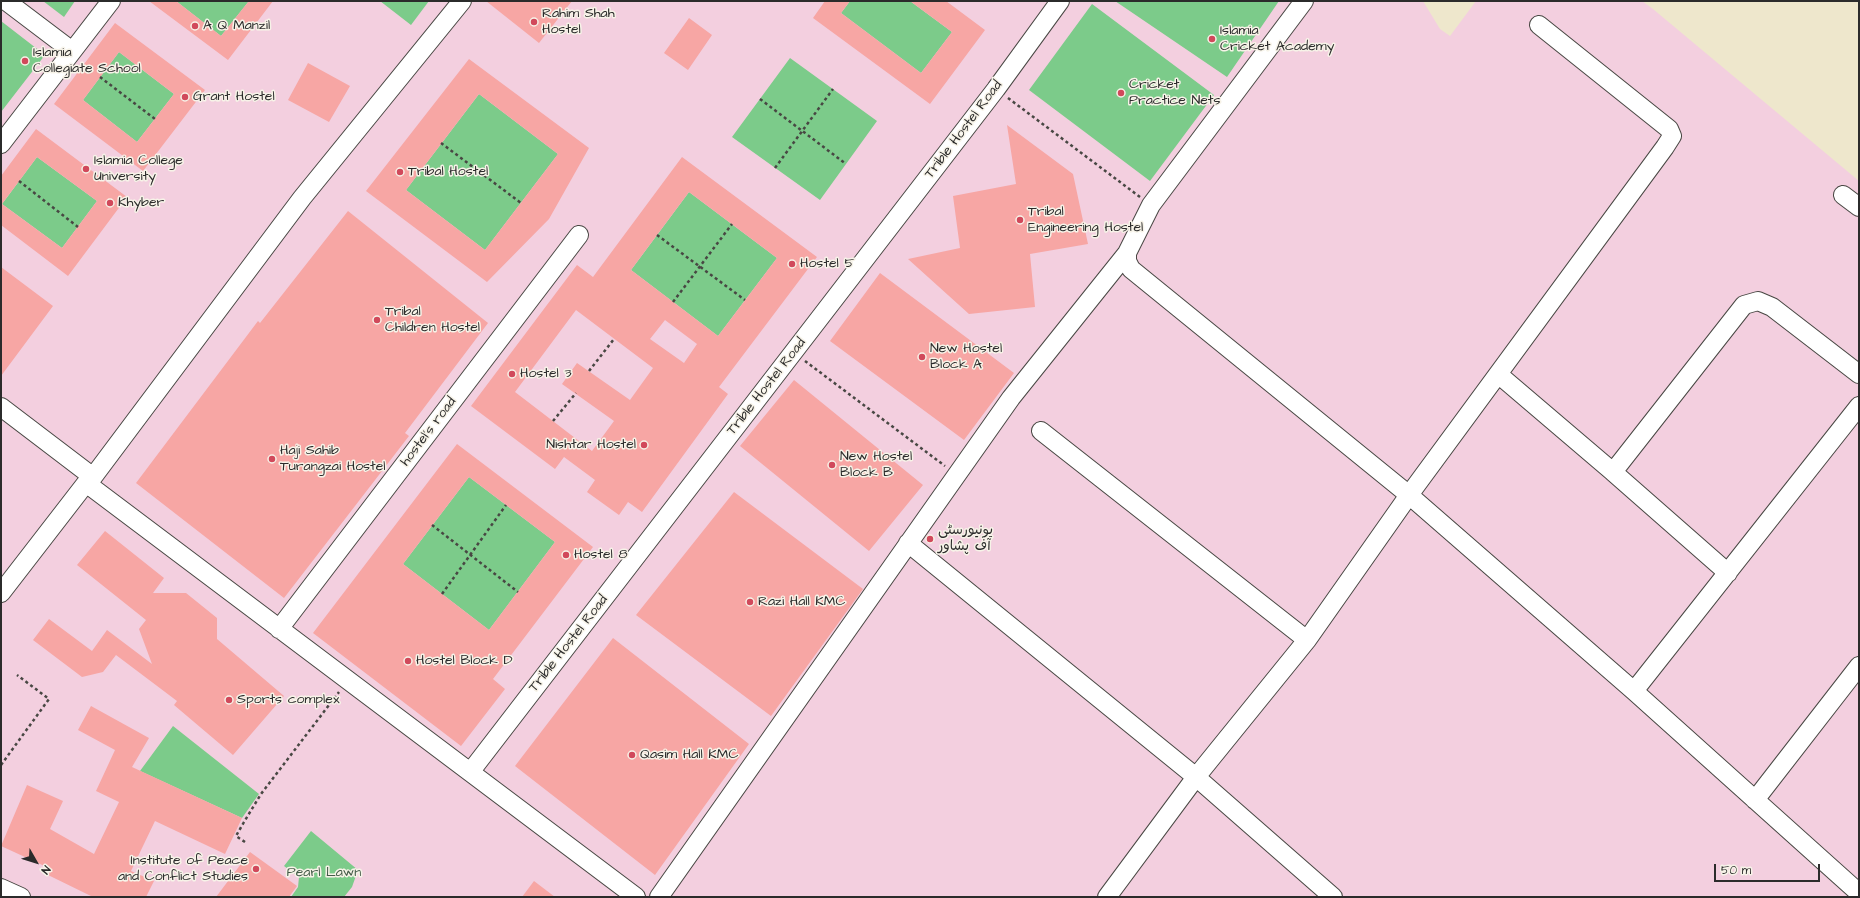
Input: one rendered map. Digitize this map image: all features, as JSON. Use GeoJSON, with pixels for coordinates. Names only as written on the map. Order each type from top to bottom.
{"type":"FeatureCollection","features":[{"type":"Feature","properties":{"kind":"street"},"geometry":{"type":"LineString","coordinates":[[6,1],[72,51]]}},
{"type":"Feature","properties":{"kind":"street"},"geometry":{"type":"LineString","coordinates":[[1,144],[110,1]]}},
{"type":"Feature","properties":{"kind":"street"},"geometry":{"type":"LineString","coordinates":[[1,593],[90,480],[302,198],[462,1]]}},
{"type":"Feature","properties":{"kind":"street","name":"Trible Hostel Road"},"geometry":{"type":"LineString","coordinates":[[471,771],[996,89],[1060,1]]}},
{"type":"Feature","properties":{"kind":"street"},"geometry":{"type":"LineString","coordinates":[[659,897],[1011,398],[1127,253],[1151,205],[1304,1]]}},
{"type":"Feature","properties":{"kind":"street"},"geometry":{"type":"LineString","coordinates":[[1107,897],[1196,777],[1307,640],[1409,495],[1672,136],[1669,129],[1539,25]]}},
{"type":"Feature","properties":{"kind":"street"},"geometry":{"type":"LineString","coordinates":[[1843,195],[1859,207]]}},
{"type":"Feature","properties":{"kind":"street","name":"hostel's road"},"geometry":{"type":"LineString","coordinates":[[279,629],[579,234]]}},
{"type":"Feature","properties":{"kind":"street"},"geometry":{"type":"LineString","coordinates":[[1127,253],[1127,261],[1131,269],[1409,495],[1634,691],[1754,800],[1859,892]]}},
{"type":"Feature","properties":{"kind":"street"},"geometry":{"type":"LineString","coordinates":[[1613,472],[1744,304],[1758,301],[1772,307],[1859,374]]}},
{"type":"Feature","properties":{"kind":"street"},"geometry":{"type":"LineString","coordinates":[[1498,374],[1728,573]]}},
{"type":"Feature","properties":{"kind":"street"},"geometry":{"type":"LineString","coordinates":[[1634,691],[1859,406]]}},
{"type":"Feature","properties":{"kind":"street"},"geometry":{"type":"LineString","coordinates":[[1,407],[90,480],[279,629],[471,771],[636,897]]}},
{"type":"Feature","properties":{"kind":"street"},"geometry":{"type":"LineString","coordinates":[[1040,431],[1307,640]]}},
{"type":"Feature","properties":{"kind":"street"},"geometry":{"type":"LineString","coordinates":[[908,543],[1196,777],[1333,897]]}},
{"type":"Feature","properties":{"kind":"street"},"geometry":{"type":"LineString","coordinates":[[1754,800],[1859,666]]}},
{"type":"Feature","properties":{"kind":"street"},"geometry":{"type":"LineString","coordinates":[[1,888],[20,897]]}},
{"type":"Feature","properties":{"kind":"path"},"geometry":{"type":"LineString","coordinates":[[100,77],[155,119]]}},
{"type":"Feature","properties":{"kind":"path"},"geometry":{"type":"LineString","coordinates":[[775,168],[833,89]]}},
{"type":"Feature","properties":{"kind":"path"},"geometry":{"type":"LineString","coordinates":[[996,89],[1151,205]]}},
{"type":"Feature","properties":{"kind":"path"},"geometry":{"type":"LineString","coordinates":[[760,99],[846,164]]}},
{"type":"Feature","properties":{"kind":"path"},"geometry":{"type":"LineString","coordinates":[[442,143],[520,203]]}},
{"type":"Feature","properties":{"kind":"path"},"geometry":{"type":"LineString","coordinates":[[19,181],[78,228]]}},
{"type":"Feature","properties":{"kind":"path"},"geometry":{"type":"LineString","coordinates":[[673,302],[732,224]]}},
{"type":"Feature","properties":{"kind":"path"},"geometry":{"type":"LineString","coordinates":[[657,235],[745,300]]}},
{"type":"Feature","properties":{"kind":"path"},"geometry":{"type":"LineString","coordinates":[[589,371],[614,339]]}},
{"type":"Feature","properties":{"kind":"path"},"geometry":{"type":"LineString","coordinates":[[793,353],[957,474]]}},
{"type":"Feature","properties":{"kind":"path"},"geometry":{"type":"LineString","coordinates":[[553,421],[576,393]]}},
{"type":"Feature","properties":{"kind":"path"},"geometry":{"type":"LineString","coordinates":[[442,594],[506,505]]}},
{"type":"Feature","properties":{"kind":"path"},"geometry":{"type":"LineString","coordinates":[[432,525],[518,592]]}},
{"type":"Feature","properties":{"kind":"path"},"geometry":{"type":"LineString","coordinates":[[1,765],[48,699],[17,675]]}},
{"type":"Feature","properties":{"kind":"path"},"geometry":{"type":"LineString","coordinates":[[245,842],[236,836],[261,794],[348,680]]}},
{"type":"Feature","properties":{"kind":"shaded area","name":"یونیورسٹی آف پشاور"},"geometry":{"type":"Polygon","coordinates":[[[1,1],[1423,1],[1440,29],[1450,36],[1476,1],[1642,1],[1859,181],[1859,897],[1,897],[1,1]]]}},
{"type":"Feature","properties":{"kind":"green space"},"geometry":{"type":"Polygon","coordinates":[[[43,1],[75,1],[64,17],[43,1]]]}},
{"type":"Feature","properties":{"kind":"green space"},"geometry":{"type":"Polygon","coordinates":[[[176,1],[249,1],[221,36],[176,1]]]}},
{"type":"Feature","properties":{"kind":"green space"},"geometry":{"type":"Polygon","coordinates":[[[380,1],[429,1],[411,25],[380,1]]]}},
{"type":"Feature","properties":{"kind":"green space"},"geometry":{"type":"Polygon","coordinates":[[[850,1],[910,1],[952,32],[921,73],[841,13],[850,1]]]}},
{"type":"Feature","properties":{"kind":"green space","name":"Islamia Cricket Academy"},"geometry":{"type":"Polygon","coordinates":[[[1115,1],[1279,1],[1227,77],[1115,1]]]}},
{"type":"Feature","properties":{"kind":"green space","name":"Cricket Practice Nets"},"geometry":{"type":"Polygon","coordinates":[[[1092,4],[1214,95],[1150,181],[1029,90],[1092,4]]]}},
{"type":"Feature","properties":{"kind":"green space"},"geometry":{"type":"Polygon","coordinates":[[[1,21],[45,55],[1,112],[1,21]]]}},
{"type":"Feature","properties":{"kind":"green space"},"geometry":{"type":"Polygon","coordinates":[[[119,52],[174,94],[137,142],[83,100],[119,52]]]}},
{"type":"Feature","properties":{"kind":"green space"},"geometry":{"type":"Polygon","coordinates":[[[790,58],[877,121],[820,200],[732,137],[790,58]]]}},
{"type":"Feature","properties":{"kind":"green space"},"geometry":{"type":"Polygon","coordinates":[[[479,94],[558,154],[485,250],[406,190],[479,94]]]}},
{"type":"Feature","properties":{"kind":"green space"},"geometry":{"type":"Polygon","coordinates":[[[37,157],[97,201],[62,248],[2,204],[37,157]]]}},
{"type":"Feature","properties":{"kind":"green space"},"geometry":{"type":"Polygon","coordinates":[[[689,192],[777,258],[718,336],[631,270],[689,192]]]}},
{"type":"Feature","properties":{"kind":"green space"},"geometry":{"type":"Polygon","coordinates":[[[469,477],[555,542],[489,630],[403,564],[469,477]]]}},
{"type":"Feature","properties":{"kind":"green space"},"geometry":{"type":"Polygon","coordinates":[[[173,726],[259,794],[242,818],[140,771],[173,726]]]}},
{"type":"Feature","properties":{"kind":"green space","name":"Pearl Lawn"},"geometry":{"type":"Polygon","coordinates":[[[311,831],[358,870],[352,887],[344,897],[291,897],[298,887],[299,877],[284,866],[311,831]]]}},
{"type":"Feature","properties":{"kind":"building","name":"A Q Manzil"},"geometry":{"type":"Polygon","coordinates":[[[149,1],[176,1],[221,36],[249,1],[273,1],[228,60],[149,1]]]}},
{"type":"Feature","properties":{"kind":"building","name":"Rahim Shah Hostel"},"geometry":{"type":"Polygon","coordinates":[[[486,1],[572,1],[539,43],[486,1]]]}},
{"type":"Feature","properties":{"kind":"building"},"geometry":{"type":"Polygon","coordinates":[[[825,1],[850,1],[841,13],[921,73],[952,32],[910,1],[946,1],[985,30],[930,104],[813,18],[825,1]]]}},
{"type":"Feature","properties":{"kind":"building"},"geometry":{"type":"Polygon","coordinates":[[[689,18],[712,35],[688,70],[664,53],[689,18]]]}},
{"type":"Feature","properties":{"kind":"building","name":"Grant Hostel"},"geometry":{"type":"Polygon","coordinates":[[[115,23],[205,90],[143,171],[54,104],[115,23]],[[119,52],[83,100],[137,142],[174,94],[119,52]]]}},
{"type":"Feature","properties":{"kind":"building","name":"Tribal Hostel"},"geometry":{"type":"Polygon","coordinates":[[[469,59],[589,148],[549,219],[487,282],[366,191],[469,59]],[[479,94],[406,190],[485,250],[558,154],[479,94]]]}},
{"type":"Feature","properties":{"kind":"building"},"geometry":{"type":"Polygon","coordinates":[[[308,63],[350,86],[329,122],[288,100],[308,63]]]}},
{"type":"Feature","properties":{"kind":"building","name":"Tribal Engineering Hostel"},"geometry":{"type":"Polygon","coordinates":[[[1007,125],[1073,174],[1088,244],[1030,254],[1035,307],[969,314],[908,259],[960,248],[953,196],[1016,184],[1007,125]]]}},
{"type":"Feature","properties":{"kind":"building","name":"Khyber"},"geometry":{"type":"Polygon","coordinates":[[[36,129],[127,197],[68,276],[1,225],[1,176],[36,129]],[[37,157],[2,204],[62,248],[97,201],[37,157]]]}},
{"type":"Feature","properties":{"kind":"building"},"geometry":{"type":"Polygon","coordinates":[[[682,157],[817,257],[719,387],[728,394],[642,512],[628,502],[619,515],[587,492],[595,480],[564,457],[555,469],[471,406],[577,265],[593,277],[682,157]],[[689,192],[631,270],[718,336],[777,258],[689,192]],[[576,310],[515,392],[592,451],[614,421],[562,384],[577,363],[630,400],[653,368],[576,310]],[[665,320],[650,339],[684,363],[697,344],[665,320]]]}},
{"type":"Feature","properties":{"kind":"building","name":"Haji Sahib Turangzai Hostel"},"geometry":{"type":"Polygon","coordinates":[[[348,211],[488,323],[405,433],[409,436],[284,598],[136,483],[258,321],[260,323],[348,211]]]}},
{"type":"Feature","properties":{"kind":"building"},"geometry":{"type":"Polygon","coordinates":[[[1,267],[53,306],[1,376],[1,267]]]}},
{"type":"Feature","properties":{"kind":"building","name":"New Hostel Block A"},"geometry":{"type":"Polygon","coordinates":[[[880,273],[1014,373],[964,440],[830,341],[880,273]]]}},
{"type":"Feature","properties":{"kind":"building","name":"New Hostel Block B"},"geometry":{"type":"Polygon","coordinates":[[[794,380],[923,485],[869,551],[740,446],[794,380]]]}},
{"type":"Feature","properties":{"kind":"building"},"geometry":{"type":"Polygon","coordinates":[[[457,444],[593,547],[493,679],[505,689],[461,746],[313,633],[457,444]],[[469,477],[403,564],[489,630],[555,542],[469,477]]]}},
{"type":"Feature","properties":{"kind":"building","name":"Razi Hall KMC"},"geometry":{"type":"Polygon","coordinates":[[[734,492],[863,589],[771,716],[636,615],[734,492]]]}},
{"type":"Feature","properties":{"kind":"building"},"geometry":{"type":"Polygon","coordinates":[[[105,531],[164,578],[153,593],[186,593],[217,618],[217,639],[284,696],[233,755],[174,705],[177,701],[116,655],[103,672],[82,677],[33,640],[49,619],[92,651],[107,630],[152,664],[139,629],[146,620],[77,565],[105,531]]]}},
{"type":"Feature","properties":{"kind":"building","name":"Qasim Hall KMC"},"geometry":{"type":"Polygon","coordinates":[[[613,638],[749,744],[655,875],[515,766],[613,638]]]}},
{"type":"Feature","properties":{"kind":"building"},"geometry":{"type":"Polygon","coordinates":[[[91,706],[149,738],[132,767],[242,818],[225,854],[155,821],[131,871],[154,881],[146,897],[93,897],[48,875],[51,869],[1,846],[27,785],[63,801],[50,829],[94,854],[119,802],[96,791],[115,750],[78,730],[91,706]]]}},
{"type":"Feature","properties":{"kind":"building","name":"Institute of Peace and Conflict Studies"},"geometry":{"type":"Polygon","coordinates":[[[250,852],[297,886],[289,897],[216,897],[250,852]]]}},
{"type":"Feature","properties":{"kind":"building"},"geometry":{"type":"Polygon","coordinates":[[[534,881],[555,897],[522,897],[534,881]]]}},
{"type":"Feature","properties":{"kind":"place","name":"Rahim Shah Hostel"},"geometry":{"type":"Point","coordinates":[534,22]}},
{"type":"Feature","properties":{"kind":"place","name":"A Q Manzil"},"geometry":{"type":"Point","coordinates":[195,26]}},
{"type":"Feature","properties":{"kind":"place","name":"Islamia Cricket Academy"},"geometry":{"type":"Point","coordinates":[1212,39]}},
{"type":"Feature","properties":{"kind":"place","name":"Islamia Collegiate School"},"geometry":{"type":"Point","coordinates":[25,61]}},
{"type":"Feature","properties":{"kind":"place","name":"Cricket Practice Nets"},"geometry":{"type":"Point","coordinates":[1121,93]}},
{"type":"Feature","properties":{"kind":"place","name":"Grant Hostel"},"geometry":{"type":"Point","coordinates":[185,97]}},
{"type":"Feature","properties":{"kind":"place","name":"Islamia College University"},"geometry":{"type":"Point","coordinates":[86,169]}},
{"type":"Feature","properties":{"kind":"place","name":"Tribal Hostel"},"geometry":{"type":"Point","coordinates":[400,172]}},
{"type":"Feature","properties":{"kind":"place","name":"Khyber"},"geometry":{"type":"Point","coordinates":[110,203]}},
{"type":"Feature","properties":{"kind":"place","name":"Tribal Engineering Hostel"},"geometry":{"type":"Point","coordinates":[1020,220]}},
{"type":"Feature","properties":{"kind":"place","name":"Hostel 5"},"geometry":{"type":"Point","coordinates":[792,264]}},
{"type":"Feature","properties":{"kind":"place","name":"Tribal Children Hostel"},"geometry":{"type":"Point","coordinates":[377,320]}},
{"type":"Feature","properties":{"kind":"place","name":"New Hostel Block A"},"geometry":{"type":"Point","coordinates":[922,357]}},
{"type":"Feature","properties":{"kind":"place","name":"Hostel 3"},"geometry":{"type":"Point","coordinates":[512,374]}},
{"type":"Feature","properties":{"kind":"place","name":"Nishtar Hostel"},"geometry":{"type":"Point","coordinates":[644,445]}},
{"type":"Feature","properties":{"kind":"place","name":"Haji Sahib Turangzai Hostel"},"geometry":{"type":"Point","coordinates":[272,459]}},
{"type":"Feature","properties":{"kind":"place","name":"New Hostel Block B"},"geometry":{"type":"Point","coordinates":[832,465]}},
{"type":"Feature","properties":{"kind":"place","name":"یونیورسٹی آف پشاور"},"geometry":{"type":"Point","coordinates":[930,539]}},
{"type":"Feature","properties":{"kind":"place","name":"Hostel 8"},"geometry":{"type":"Point","coordinates":[566,555]}},
{"type":"Feature","properties":{"kind":"place","name":"Razi Hall KMC"},"geometry":{"type":"Point","coordinates":[750,602]}},
{"type":"Feature","properties":{"kind":"place","name":"Hostel Block D"},"geometry":{"type":"Point","coordinates":[408,661]}},
{"type":"Feature","properties":{"kind":"place","name":"Sports complex"},"geometry":{"type":"Point","coordinates":[229,700]}},
{"type":"Feature","properties":{"kind":"place","name":"Qasim Hall KMC"},"geometry":{"type":"Point","coordinates":[632,755]}},
{"type":"Feature","properties":{"kind":"place","name":"Institute of Peace and Conflict Studies"},"geometry":{"type":"Point","coordinates":[256,869]}}]}
